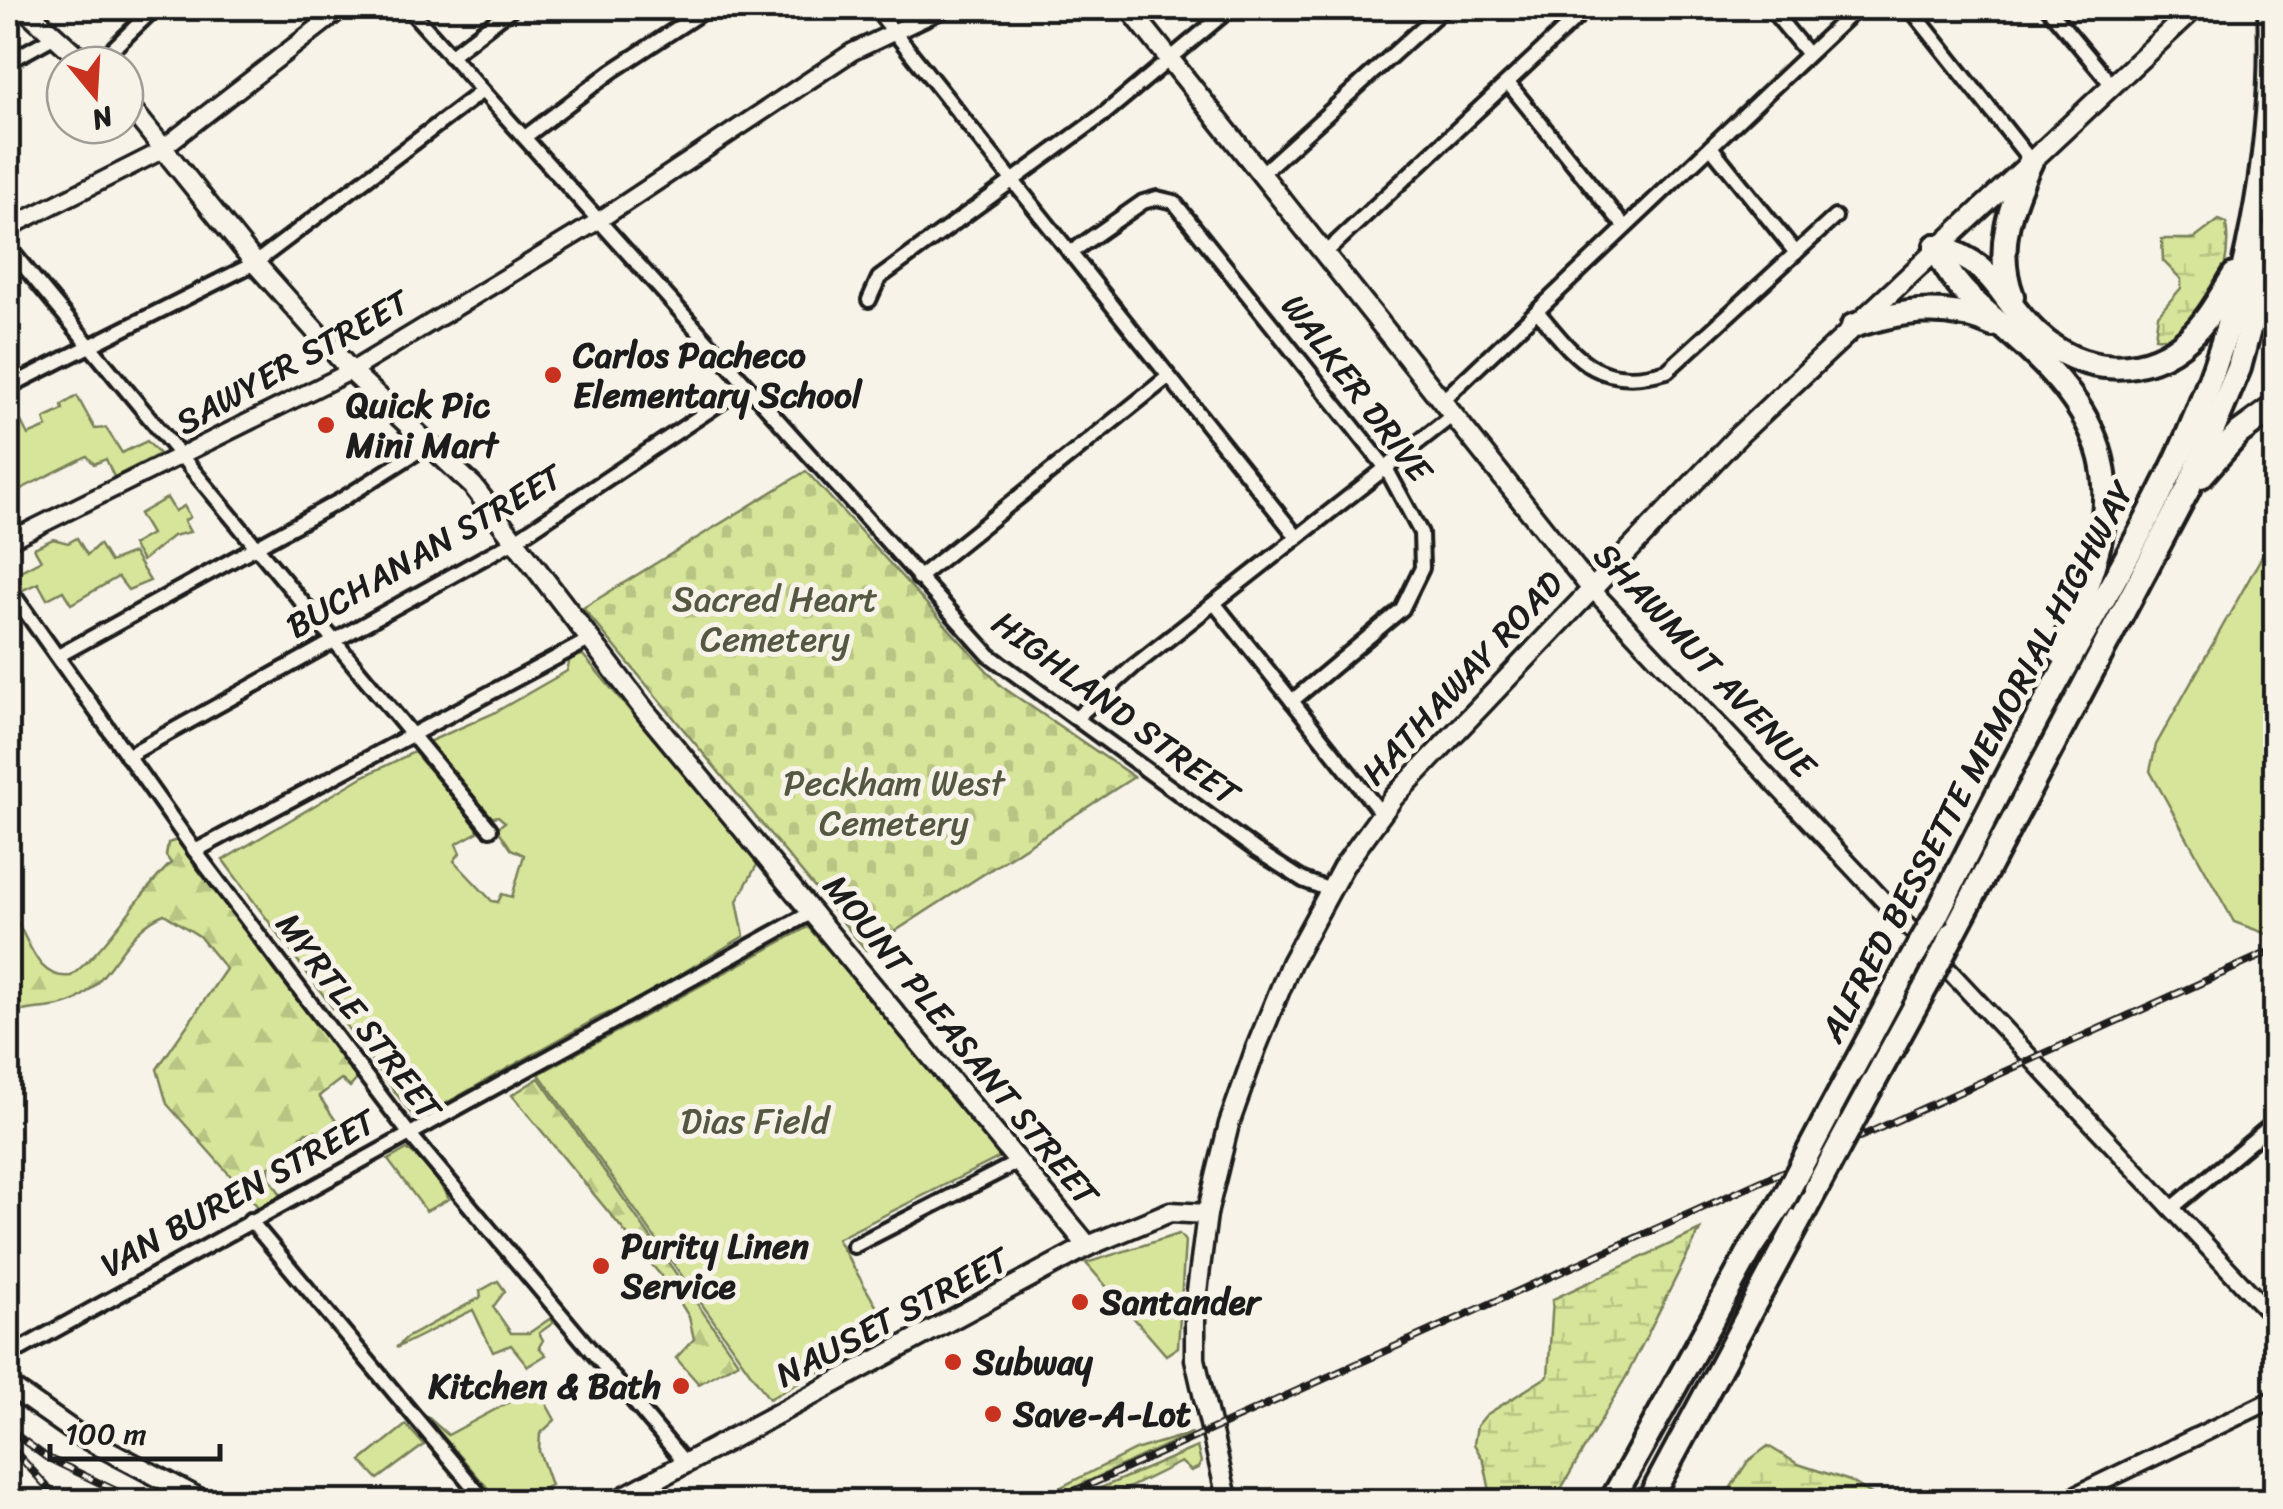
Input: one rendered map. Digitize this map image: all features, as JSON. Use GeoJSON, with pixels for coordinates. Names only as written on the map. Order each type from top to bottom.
{"type":"FeatureCollection","features":[{"type":"Feature","properties":{"kind":"highway","name":"ALFRED BESSETTE MEMORIAL HIGHWAY"},"geometry":{"type":"LineString","coordinates":[[1611,1502],[1752,1247],[1781,1204],[2174,466],[2216,363],[2244,259],[2268,103],[2270,8]]}},
{"type":"Feature","properties":{"kind":"highway"},"geometry":{"type":"LineString","coordinates":[[2016,308],[2006,282],[2005,239],[2012,204],[2031,161]]}},
{"type":"Feature","properties":{"kind":"highway","name":"ALFRED BESSETTE MEMORIAL HIGHWAY"},"geometry":{"type":"LineString","coordinates":[[1648,1502],[2188,489],[2239,368],[2276,225]]}},
{"type":"Feature","properties":{"kind":"highway"},"geometry":{"type":"LineString","coordinates":[[1936,246],[1979,264],[2036,333],[2062,352],[2105,367],[2132,366],[2167,354],[2189,338],[2244,259]]}},
{"type":"Feature","properties":{"kind":"highway"},"geometry":{"type":"LineString","coordinates":[[1936,246],[1955,285],[2052,374],[2081,414],[2104,469],[2108,507],[2092,574],[2020,751]]}},
{"type":"Feature","properties":{"kind":"highway"},"geometry":{"type":"LineString","coordinates":[[1854,326],[1896,313],[1934,311],[1988,322],[2017,339]]}},
{"type":"Feature","properties":{"kind":"highway"},"geometry":{"type":"LineString","coordinates":[[2188,489],[2239,434],[2276,406]]}},
{"type":"Feature","properties":{"kind":"main road"},"geometry":{"type":"LineString","coordinates":[[24,8],[65,45]]}},
{"type":"Feature","properties":{"kind":"main road","name":"SHAWMUT AVENUE"},"geometry":{"type":"LineString","coordinates":[[1129,8],[1590,587]]}},
{"type":"Feature","properties":{"kind":"main road","name":"HATHAWAY ROAD"},"geometry":{"type":"LineString","coordinates":[[1228,1502],[1197,1370],[1195,1306],[1207,1214],[1220,1154],[1256,1048],[1291,963],[1330,890],[1381,813],[1590,587],[1936,246],[2195,8]]}},
{"type":"Feature","properties":{"kind":"main road","name":"MOUNT PLEASANT STREET"},"geometry":{"type":"LineString","coordinates":[[145,124],[256,263],[351,371],[402,423],[474,486],[590,640],[1088,1246]]}},
{"type":"Feature","properties":{"kind":"main road","name":"NAUSET STREET"},"geometry":{"type":"LineString","coordinates":[[614,1502],[1088,1246],[1170,1212],[1207,1214]]}},
{"type":"Feature","properties":{"kind":"main road"},"geometry":{"type":"LineString","coordinates":[[8,1385],[79,1435],[206,1502]]}},
{"type":"Feature","properties":{"kind":"street"},"geometry":{"type":"LineString","coordinates":[[117,45],[155,8]]}},
{"type":"Feature","properties":{"kind":"street"},"geometry":{"type":"LineString","coordinates":[[8,228],[165,147],[344,8]]}},
{"type":"Feature","properties":{"kind":"street","name":"HIGHLAND STREET"},"geometry":{"type":"LineString","coordinates":[[408,8],[988,655],[1256,850],[1303,880],[1330,890]]}},
{"type":"Feature","properties":{"kind":"street"},"geometry":{"type":"LineString","coordinates":[[450,56],[512,8]]}},
{"type":"Feature","properties":{"kind":"street"},"geometry":{"type":"LineString","coordinates":[[525,137],[612,71],[708,8]]}},
{"type":"Feature","properties":{"kind":"street"},"geometry":{"type":"LineString","coordinates":[[875,8],[1296,537]]}},
{"type":"Feature","properties":{"kind":"street","name":"SAWYER STREET"},"geometry":{"type":"LineString","coordinates":[[8,541],[351,371],[598,221],[837,62],[945,8]]}},
{"type":"Feature","properties":{"kind":"street"},"geometry":{"type":"LineString","coordinates":[[869,300],[878,278],[1104,114],[1231,8]]}},
{"type":"Feature","properties":{"kind":"street"},"geometry":{"type":"LineString","coordinates":[[1261,174],[1444,8]]}},
{"type":"Feature","properties":{"kind":"street"},"geometry":{"type":"LineString","coordinates":[[1324,254],[1587,8]]}},
{"type":"Feature","properties":{"kind":"street"},"geometry":{"type":"LineString","coordinates":[[1770,8],[1806,53]]}},
{"type":"Feature","properties":{"kind":"street"},"geometry":{"type":"LineString","coordinates":[[1076,718],[1386,468],[1624,226],[1857,8]]}},
{"type":"Feature","properties":{"kind":"street"},"geometry":{"type":"LineString","coordinates":[[1910,8],[2031,161]]}},
{"type":"Feature","properties":{"kind":"street"},"geometry":{"type":"LineString","coordinates":[[2048,8],[2111,84]]}},
{"type":"Feature","properties":{"kind":"street"},"geometry":{"type":"LineString","coordinates":[[8,62],[55,36]]}},
{"type":"Feature","properties":{"kind":"street"},"geometry":{"type":"LineString","coordinates":[[1508,83],[1624,226]]}},
{"type":"Feature","properties":{"kind":"street"},"geometry":{"type":"LineString","coordinates":[[8,387],[256,263],[481,92]]}},
{"type":"Feature","properties":{"kind":"street"},"geometry":{"type":"LineString","coordinates":[[1711,147],[1796,253]]}},
{"type":"Feature","properties":{"kind":"street","name":"WALKER DRIVE"},"geometry":{"type":"LineString","coordinates":[[1070,254],[1143,202],[1156,198],[1174,202],[1386,468],[1421,533],[1420,580],[1393,619],[1292,701]]}},
{"type":"Feature","properties":{"kind":"street"},"geometry":{"type":"LineString","coordinates":[[1537,311],[1587,368],[1607,374],[1660,374],[1680,362],[1835,216]]}},
{"type":"Feature","properties":{"kind":"street"},"geometry":{"type":"LineString","coordinates":[[8,247],[490,829]]}},
{"type":"Feature","properties":{"kind":"street"},"geometry":{"type":"LineString","coordinates":[[918,578],[1168,377]]}},
{"type":"Feature","properties":{"kind":"street","name":"BUCHANAN STREET"},"geometry":{"type":"LineString","coordinates":[[128,756],[514,541],[744,387]]}},
{"type":"Feature","properties":{"kind":"street"},"geometry":{"type":"LineString","coordinates":[[58,656],[341,500],[430,444]]}},
{"type":"Feature","properties":{"kind":"street","name":"MYRTLE STREET"},"geometry":{"type":"LineString","coordinates":[[8,587],[196,851],[408,1132],[686,1464]]}},
{"type":"Feature","properties":{"kind":"street","name":"SHAWMUT AVENUE"},"geometry":{"type":"LineString","coordinates":[[1590,587],[2276,1320]]}},
{"type":"Feature","properties":{"kind":"street"},"geometry":{"type":"LineString","coordinates":[[1215,604],[1381,813]]}},
{"type":"Feature","properties":{"kind":"street"},"geometry":{"type":"LineString","coordinates":[[196,851],[590,640]]}},
{"type":"Feature","properties":{"kind":"street","name":"VAN BUREN STREET"},"geometry":{"type":"LineString","coordinates":[[8,1356],[814,911]]}},
{"type":"Feature","properties":{"kind":"street"},"geometry":{"type":"LineString","coordinates":[[2171,1209],[2276,1121]]}},
{"type":"Feature","properties":{"kind":"street"},"geometry":{"type":"LineString","coordinates":[[854,1246],[1018,1162]]}},
{"type":"Feature","properties":{"kind":"street"},"geometry":{"type":"LineString","coordinates":[[250,1220],[486,1502]]}},
{"type":"Feature","properties":{"kind":"street"},"geometry":{"type":"LineString","coordinates":[[2061,1502],[2276,1398]]}},
{"type":"Feature","properties":{"kind":"green space"},"geometry":{"type":"Polygon","coordinates":[[[2219,220],[2226,223],[2227,241],[2216,289],[2185,328],[2171,339],[2155,337],[2158,315],[2181,288],[2181,279],[2163,261],[2162,239],[2194,239],[2219,220]]]}},
{"type":"Feature","properties":{"kind":"green space"},"geometry":{"type":"Polygon","coordinates":[[[77,396],[95,429],[106,428],[122,453],[147,441],[159,454],[114,477],[106,459],[94,464],[87,456],[13,493],[16,499],[8,503],[8,450],[14,447],[8,407],[12,404],[28,435],[47,427],[44,419],[63,410],[62,405],[77,396]]]}},
{"type":"Feature","properties":{"kind":"green space"},"geometry":{"type":"Polygon","coordinates":[[[806,471],[1001,686],[1134,777],[866,950],[583,608],[806,471]]]}},
{"type":"Feature","properties":{"kind":"green space"},"geometry":{"type":"Polygon","coordinates":[[[167,498],[175,511],[184,506],[190,517],[184,521],[190,532],[173,536],[142,561],[132,545],[151,534],[139,514],[167,498]]]}},
{"type":"Feature","properties":{"kind":"green space"},"geometry":{"type":"Polygon","coordinates":[[[2275,533],[2275,937],[2234,922],[2150,771],[2156,745],[2275,533]]]}},
{"type":"Feature","properties":{"kind":"green space"},"geometry":{"type":"Polygon","coordinates":[[[77,538],[87,555],[99,544],[110,562],[133,553],[150,581],[128,590],[118,577],[71,604],[63,591],[47,599],[38,583],[23,590],[13,575],[41,560],[34,548],[53,539],[68,543],[77,538]]]}},
{"type":"Feature","properties":{"kind":"green space"},"geometry":{"type":"Polygon","coordinates":[[[583,655],[758,863],[737,901],[744,936],[634,1002],[599,1017],[416,1120],[223,860],[364,776],[414,752],[476,825],[478,832],[456,844],[460,853],[454,861],[492,901],[498,902],[502,894],[512,897],[524,855],[511,849],[497,828],[505,822],[498,816],[490,818],[428,742],[492,714],[567,671],[570,658],[583,655]]]}},
{"type":"Feature","properties":{"kind":"green space"},"geometry":{"type":"Polygon","coordinates":[[[180,839],[359,1077],[350,1087],[341,1079],[319,1096],[344,1133],[329,1136],[306,1132],[269,1167],[269,1177],[282,1196],[259,1208],[167,1104],[157,1069],[226,969],[199,936],[164,914],[139,931],[89,991],[76,1000],[8,1015],[8,910],[39,963],[48,971],[71,976],[171,863],[166,856],[168,843],[180,839]]]}},
{"type":"Feature","properties":{"kind":"green space","name":"Dias Field"},"geometry":{"type":"Polygon","coordinates":[[[808,927],[1004,1155],[837,1239],[892,1333],[769,1399],[539,1074],[808,927]]]}},
{"type":"Feature","properties":{"kind":"green space"},"geometry":{"type":"Polygon","coordinates":[[[539,1078],[738,1362],[699,1384],[676,1358],[694,1339],[689,1317],[672,1289],[512,1095],[539,1078]]]}},
{"type":"Feature","properties":{"kind":"green space"},"geometry":{"type":"Polygon","coordinates":[[[407,1149],[431,1170],[449,1199],[426,1211],[388,1160],[407,1149]]]}},
{"type":"Feature","properties":{"kind":"green space"},"geometry":{"type":"Polygon","coordinates":[[[1700,1230],[1626,1377],[1554,1501],[1492,1501],[1484,1462],[1474,1444],[1477,1426],[1486,1415],[1548,1376],[1553,1299],[1700,1230]]]}},
{"type":"Feature","properties":{"kind":"green space"},"geometry":{"type":"Polygon","coordinates":[[[1179,1234],[1185,1241],[1178,1347],[1166,1355],[1086,1263],[1179,1234]]]}},
{"type":"Feature","properties":{"kind":"green space"},"geometry":{"type":"Polygon","coordinates":[[[498,1281],[505,1291],[493,1307],[511,1333],[529,1333],[551,1318],[553,1323],[539,1333],[543,1340],[539,1347],[546,1355],[528,1366],[511,1345],[493,1352],[473,1310],[396,1348],[406,1338],[481,1297],[480,1291],[498,1281]]]}},
{"type":"Feature","properties":{"kind":"green space"},"geometry":{"type":"Polygon","coordinates":[[[537,1387],[555,1420],[540,1434],[539,1451],[551,1485],[521,1501],[499,1501],[422,1412],[448,1435],[537,1387]]]}},
{"type":"Feature","properties":{"kind":"green space"},"geometry":{"type":"Polygon","coordinates":[[[406,1425],[424,1445],[378,1479],[361,1461],[406,1425]]]}},
{"type":"Feature","properties":{"kind":"green space"},"geometry":{"type":"Polygon","coordinates":[[[1192,1433],[1046,1501],[1011,1501],[1034,1493],[1041,1497],[1135,1450],[1192,1433]]]}},
{"type":"Feature","properties":{"kind":"green space"},"geometry":{"type":"Polygon","coordinates":[[[1768,1446],[1798,1464],[1850,1481],[1883,1501],[1722,1501],[1748,1461],[1768,1446]]]}},
{"type":"Feature","properties":{"kind":"green space"},"geometry":{"type":"Polygon","coordinates":[[[1197,1447],[1201,1462],[1191,1471],[1181,1462],[1102,1501],[1070,1501],[1197,1447]]]}},
{"type":"Feature","properties":{"kind":"railway"},"geometry":{"type":"LineString","coordinates":[[1051,1502],[2276,949]]}},
{"type":"Feature","properties":{"kind":"railway"},"geometry":{"type":"LineString","coordinates":[[8,1429],[46,1457],[139,1502]]}},
{"type":"Feature","properties":{"kind":"railway"},"geometry":{"type":"LineString","coordinates":[[8,1444],[61,1502]]}},
{"type":"Feature","properties":{"kind":"place","name":"Carlos Pacheco Elementary School"},"geometry":{"type":"Point","coordinates":[553,375]}},
{"type":"Feature","properties":{"kind":"place","name":"Quick Pic Mini Mart"},"geometry":{"type":"Point","coordinates":[326,425]}},
{"type":"Feature","properties":{"kind":"place","name":"Purity Linen Service"},"geometry":{"type":"Point","coordinates":[601,1266]}},
{"type":"Feature","properties":{"kind":"place","name":"Santander"},"geometry":{"type":"Point","coordinates":[1080,1302]}},
{"type":"Feature","properties":{"kind":"place","name":"Subway"},"geometry":{"type":"Point","coordinates":[953,1362]}},
{"type":"Feature","properties":{"kind":"place","name":"Kitchen & Bath"},"geometry":{"type":"Point","coordinates":[681,1386]}},
{"type":"Feature","properties":{"kind":"place","name":"Save-A-Lot"},"geometry":{"type":"Point","coordinates":[993,1414]}},
{"type":"Feature","properties":{"kind":"park label","name":"Sacred Heart Cemetery"},"geometry":{"type":"Point","coordinates":[775,619]}},
{"type":"Feature","properties":{"kind":"park label","name":"Peckham West Cemetery"},"geometry":{"type":"Point","coordinates":[894,803]}}]}
